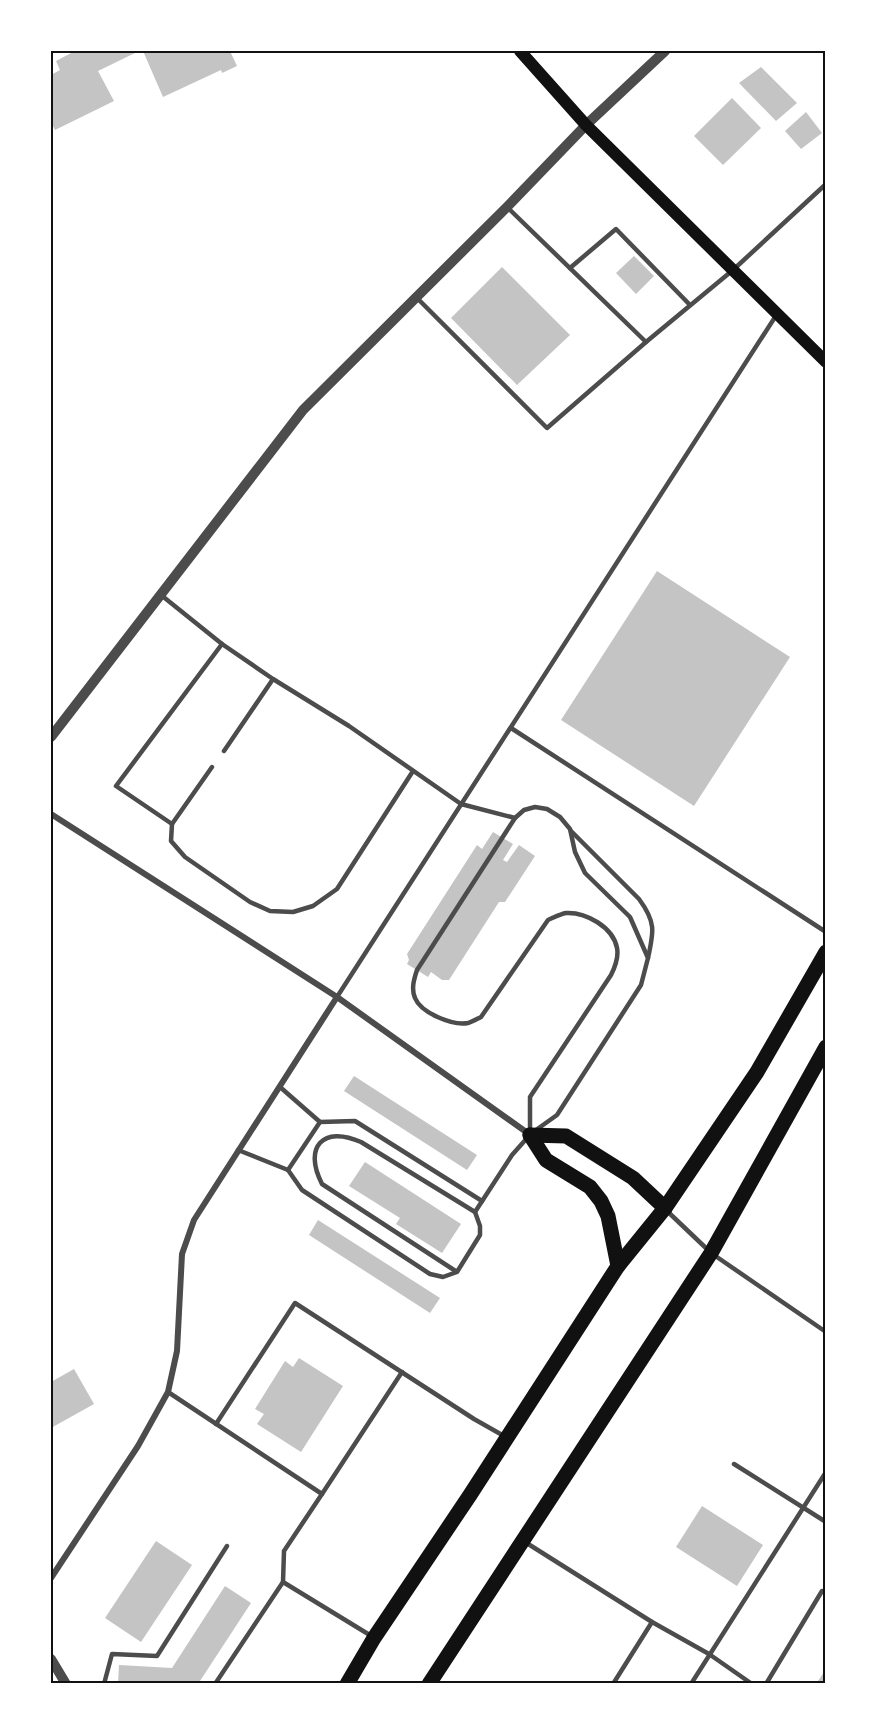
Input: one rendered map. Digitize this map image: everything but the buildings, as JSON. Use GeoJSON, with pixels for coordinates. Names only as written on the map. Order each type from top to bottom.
{"type":"FeatureCollection","features":[{"type":"Feature","properties":{"kind":"main road"},"geometry":{"type":"LineString","coordinates":[[520,51],[586,125],[826,362]]}},
{"type":"Feature","properties":{"kind":"main road"},"geometry":{"type":"LineString","coordinates":[[347,1684],[374,1638],[470,1495],[618,1266],[664,1208],[757,1072],[823,956]]}},
{"type":"Feature","properties":{"kind":"main road"},"geometry":{"type":"LineString","coordinates":[[429,1684],[711,1253],[826,1047]]}},
{"type":"Feature","properties":{"kind":"main road"},"geometry":{"type":"LineString","coordinates":[[530,1135],[566,1136],[633,1178],[664,1208]]}},
{"type":"Feature","properties":{"kind":"main road"},"geometry":{"type":"LineString","coordinates":[[530,1135],[546,1160],[590,1187],[601,1201],[608,1216],[618,1266]]}},
{"type":"Feature","properties":{"kind":"street"},"geometry":{"type":"LineString","coordinates":[[51,737],[303,410],[417,298],[586,125],[665,51]]}},
{"type":"Feature","properties":{"kind":"street"},"geometry":{"type":"LineString","coordinates":[[51,814],[337,997],[530,1135]]}},
{"type":"Feature","properties":{"kind":"street"},"geometry":{"type":"LineString","coordinates":[[51,1578],[138,1446],[168,1392],[177,1351],[182,1254],[195,1220],[337,997]]}},
{"type":"Feature","properties":{"kind":"street"},"geometry":{"type":"LineString","coordinates":[[51,1659],[66,1684]]}},
{"type":"Feature","properties":{"kind":"lane"},"geometry":{"type":"LineString","coordinates":[[417,298],[547,429],[646,342],[733,270],[826,184]]}},
{"type":"Feature","properties":{"kind":"lane"},"geometry":{"type":"LineString","coordinates":[[507,207],[646,342]]}},
{"type":"Feature","properties":{"kind":"lane"},"geometry":{"type":"LineString","coordinates":[[570,268],[616,229],[690,305]]}},
{"type":"Feature","properties":{"kind":"lane"},"geometry":{"type":"LineString","coordinates":[[337,997],[777,314]]}},
{"type":"Feature","properties":{"kind":"lane"},"geometry":{"type":"LineString","coordinates":[[161,595],[222,644],[273,680],[349,726],[461,804],[515,818]]}},
{"type":"Feature","properties":{"kind":"lane"},"geometry":{"type":"LineString","coordinates":[[172,824],[116,786],[222,644]]}},
{"type":"Feature","properties":{"kind":"lane"},"geometry":{"type":"LineString","coordinates":[[224,751],[273,680]]}},
{"type":"Feature","properties":{"kind":"lane"},"geometry":{"type":"LineString","coordinates":[[511,728],[826,932]]}},
{"type":"Feature","properties":{"kind":"lane"},"geometry":{"type":"LineString","coordinates":[[212,767],[172,824],[171,841],[185,857],[250,902],[270,910],[293,912],[313,906],[337,889],[413,771]]}},
{"type":"Feature","properties":{"kind":"lane"},"geometry":{"type":"LineString","coordinates":[[475,1212],[512,1155],[530,1135],[557,1115],[641,985],[654,924],[639,899],[560,817],[547,809],[535,807],[524,810],[515,818],[417,970],[413,981],[414,996],[420,1007],[450,1022],[468,1023],[481,1017],[548,920],[564,913],[583,915],[597,922],[610,934],[617,948],[617,962],[611,975],[530,1097],[530,1135]]}},
{"type":"Feature","properties":{"kind":"lane"},"geometry":{"type":"LineString","coordinates":[[570,829],[585,873],[630,917],[648,958]]}},
{"type":"Feature","properties":{"kind":"lane"},"geometry":{"type":"LineString","coordinates":[[280,1087],[320,1122],[355,1121],[482,1201]]}},
{"type":"Feature","properties":{"kind":"lane"},"geometry":{"type":"LineString","coordinates":[[288,1170],[320,1122]]}},
{"type":"Feature","properties":{"kind":"lane"},"geometry":{"type":"LineString","coordinates":[[238,1150],[288,1170],[302,1190],[429,1274],[443,1277],[457,1272],[480,1235],[480,1226],[475,1212],[361,1142],[347,1135],[330,1135],[319,1143],[314,1156],[315,1171],[322,1184],[457,1272]]}},
{"type":"Feature","properties":{"kind":"lane"},"geometry":{"type":"LineString","coordinates":[[664,1208],[711,1253],[826,1332]]}},
{"type":"Feature","properties":{"kind":"lane"},"geometry":{"type":"LineString","coordinates":[[216,1424],[295,1303],[506,1437]]}},
{"type":"Feature","properties":{"kind":"lane"},"geometry":{"type":"LineString","coordinates":[[215,1684],[283,1582],[284,1551],[402,1372]]}},
{"type":"Feature","properties":{"kind":"lane"},"geometry":{"type":"LineString","coordinates":[[168,1392],[322,1494]]}},
{"type":"Feature","properties":{"kind":"lane"},"geometry":{"type":"LineString","coordinates":[[734,1464],[826,1522]]}},
{"type":"Feature","properties":{"kind":"lane"},"geometry":{"type":"LineString","coordinates":[[691,1684],[826,1472]]}},
{"type":"Feature","properties":{"kind":"lane"},"geometry":{"type":"LineString","coordinates":[[522,1541],[652,1622],[709,1654],[752,1684]]}},
{"type":"Feature","properties":{"kind":"lane"},"geometry":{"type":"LineString","coordinates":[[104,1684],[112,1654],[157,1656],[227,1546]]}},
{"type":"Feature","properties":{"kind":"lane"},"geometry":{"type":"LineString","coordinates":[[283,1582],[374,1638]]}},
{"type":"Feature","properties":{"kind":"lane"},"geometry":{"type":"LineString","coordinates":[[766,1684],[822,1591]]}},
{"type":"Feature","properties":{"kind":"lane"},"geometry":{"type":"LineString","coordinates":[[613,1684],[652,1622]]}}]}
